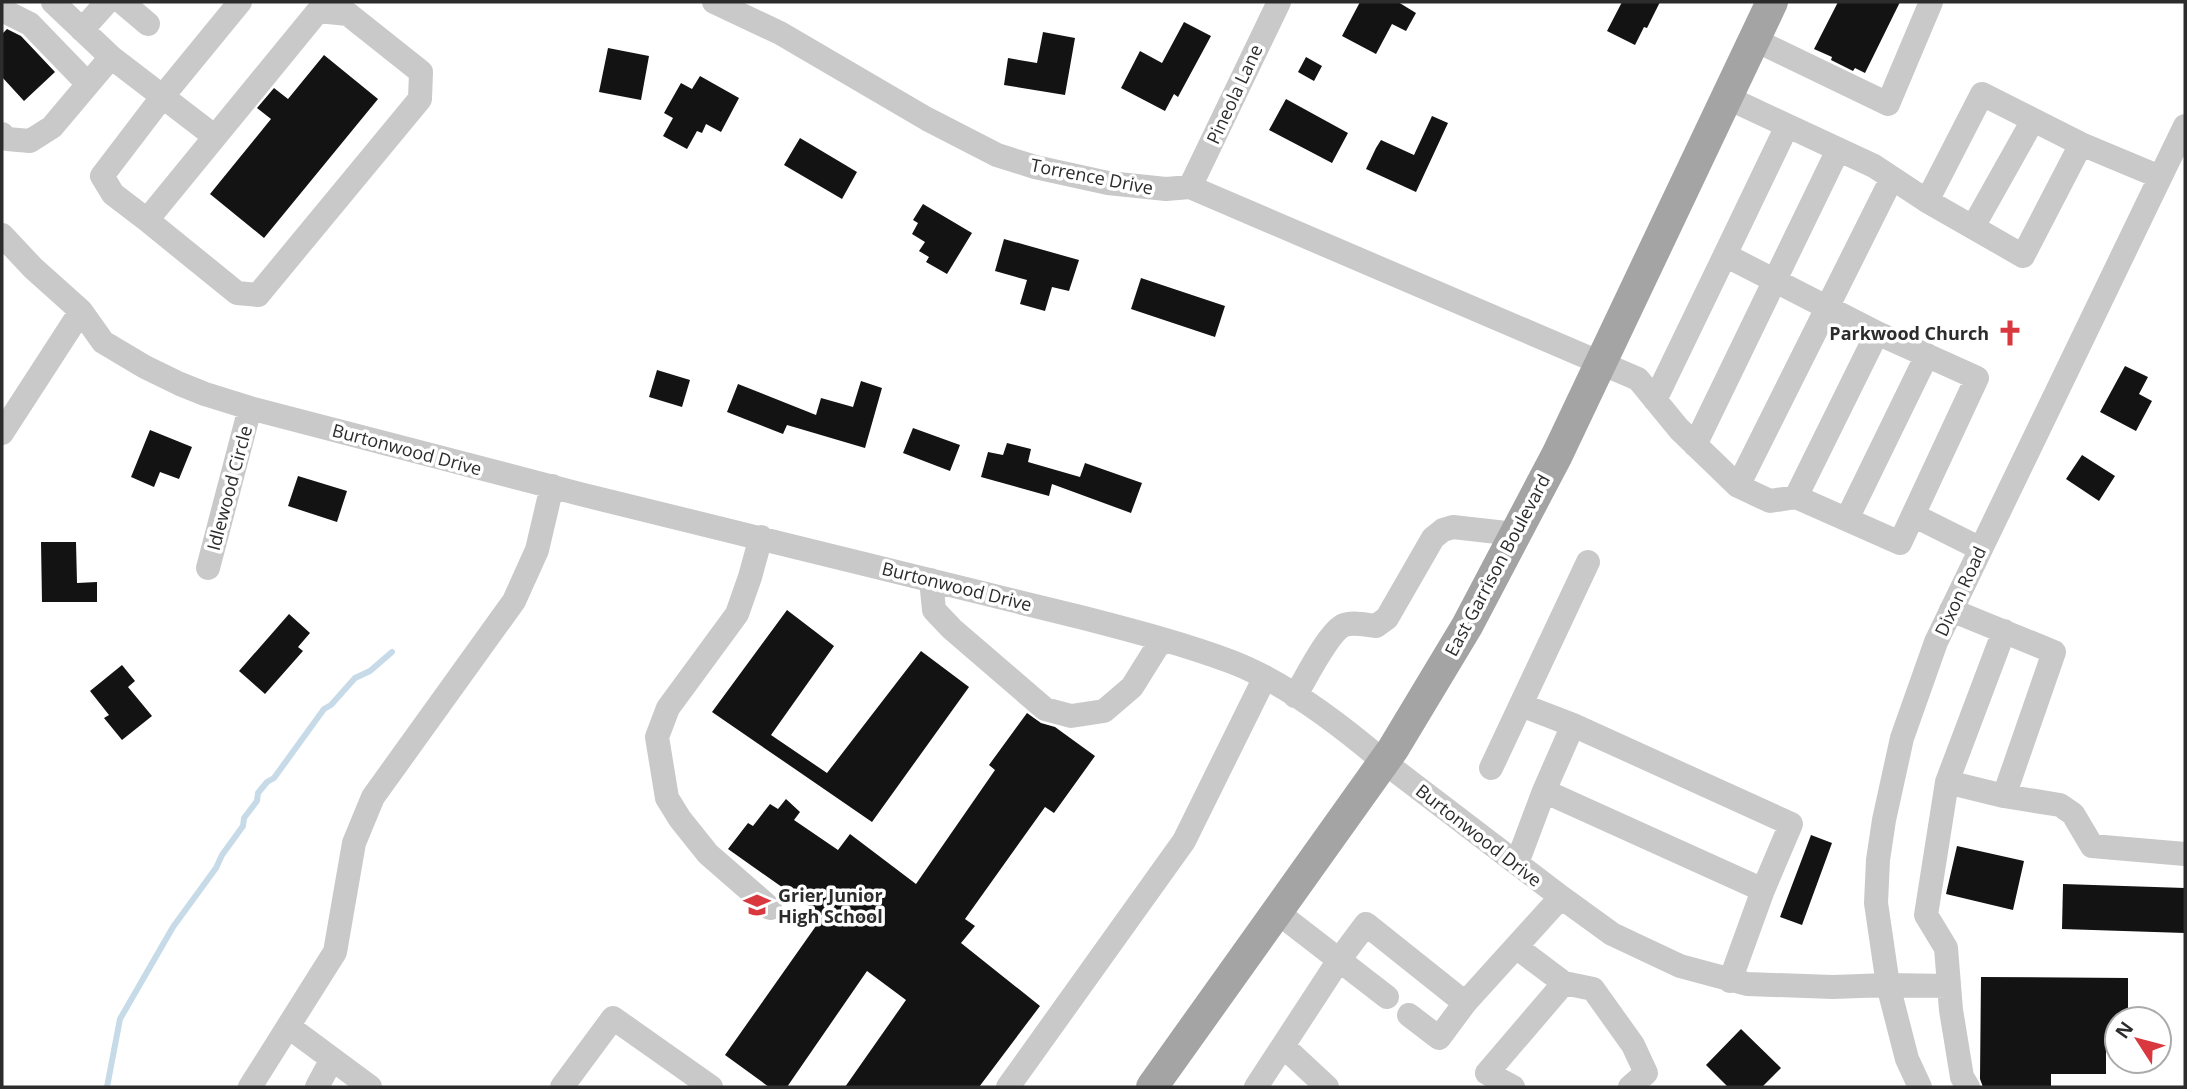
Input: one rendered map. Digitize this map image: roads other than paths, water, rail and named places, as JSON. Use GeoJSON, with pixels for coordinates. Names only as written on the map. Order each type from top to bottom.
{"type":"FeatureCollection","features":[{"type":"Feature","properties":{"kind":"main road","name":"East Garrison Boulevard"},"geometry":{"type":"LineString","coordinates":[[1152,1087],[1393,750],[1467,626],[1557,455],[1772,2]]}},
{"type":"Feature","properties":{"kind":"street"},"geometry":{"type":"LineString","coordinates":[[53,2],[111,57],[214,136]]}},
{"type":"Feature","properties":{"kind":"street"},"geometry":{"type":"LineString","coordinates":[[82,30],[107,2]]}},
{"type":"Feature","properties":{"kind":"street"},"geometry":{"type":"LineString","coordinates":[[122,2],[148,24]]}},
{"type":"Feature","properties":{"kind":"street"},"geometry":{"type":"LineString","coordinates":[[147,220],[316,7],[348,14],[421,72],[420,99],[258,295],[237,293],[113,194],[102,176],[240,2]]}},
{"type":"Feature","properties":{"kind":"street","name":"Torrence Drive"},"geometry":{"type":"LineString","coordinates":[[713,2],[780,33],[927,119],[997,155],[1035,167],[1108,183],[1166,190],[1190,187],[1638,379],[1695,445],[1738,486],[1770,501],[1796,497]]}},
{"type":"Feature","properties":{"kind":"street","name":"Pineola Lane"},"geometry":{"type":"LineString","coordinates":[[1190,187],[1279,2]]}},
{"type":"Feature","properties":{"kind":"street"},"geometry":{"type":"LineString","coordinates":[[1753,39],[1888,104],[1931,2]]}},
{"type":"Feature","properties":{"kind":"street"},"geometry":{"type":"LineString","coordinates":[[2,10],[30,24],[87,83]]}},
{"type":"Feature","properties":{"kind":"street"},"geometry":{"type":"LineString","coordinates":[[2,134],[7,139],[30,141],[52,127],[111,57]]}},
{"type":"Feature","properties":{"kind":"street"},"geometry":{"type":"LineString","coordinates":[[1927,201],[1982,94],[2081,144],[2160,177]]}},
{"type":"Feature","properties":{"kind":"street"},"geometry":{"type":"LineString","coordinates":[[1726,97],[1874,166],[1927,201],[2023,256],[2081,144]]}},
{"type":"Feature","properties":{"kind":"street"},"geometry":{"type":"LineString","coordinates":[[1973,228],[2033,120]]}},
{"type":"Feature","properties":{"kind":"street","name":"Dixon Road"},"geometry":{"type":"LineString","coordinates":[[1920,1087],[1907,1059],[1888,985],[1876,904],[1878,860],[1884,820],[1902,738],[1936,642],[2185,125]]}},
{"type":"Feature","properties":{"kind":"street"},"geometry":{"type":"LineString","coordinates":[[1655,400],[1787,126]]}},
{"type":"Feature","properties":{"kind":"street"},"geometry":{"type":"LineString","coordinates":[[1695,445],[1839,150]]}},
{"type":"Feature","properties":{"kind":"street"},"geometry":{"type":"LineString","coordinates":[[1738,486],[1892,178]]}},
{"type":"Feature","properties":{"kind":"street","name":"Burtonwood Drive"},"geometry":{"type":"LineString","coordinates":[[2,235],[80,311],[103,342],[145,367],[205,394],[552,486],[1162,639],[1234,663],[1265,677],[1360,741],[1560,897],[1612,934],[1680,966],[1747,984],[1833,987],[1949,986]]}},
{"type":"Feature","properties":{"kind":"street"},"geometry":{"type":"LineString","coordinates":[[1725,255],[1877,333],[1978,378],[1900,542],[1796,497],[1877,333]]}},
{"type":"Feature","properties":{"kind":"street"},"geometry":{"type":"LineString","coordinates":[[2,433],[80,311]]}},
{"type":"Feature","properties":{"kind":"street"},"geometry":{"type":"LineString","coordinates":[[1847,519],[1927,355]]}},
{"type":"Feature","properties":{"kind":"street","name":"Idlewood Circle"},"geometry":{"type":"LineString","coordinates":[[208,568],[250,408]]}},
{"type":"Feature","properties":{"kind":"street"},"geometry":{"type":"LineString","coordinates":[[250,1087],[335,952],[354,843],[373,797],[513,601],[537,550],[552,486]]}},
{"type":"Feature","properties":{"kind":"street"},"geometry":{"type":"LineString","coordinates":[[1913,515],[1980,549]]}},
{"type":"Feature","properties":{"kind":"street"},"geometry":{"type":"LineString","coordinates":[[1295,696],[1333,634],[1343,626],[1353,623],[1376,626],[1387,618],[1433,538],[1443,530],[1454,527],[1515,534]]}},
{"type":"Feature","properties":{"kind":"street"},"geometry":{"type":"LineString","coordinates":[[761,537],[737,614],[668,708],[657,737],[667,798],[680,819],[708,854],[770,908]]}},
{"type":"Feature","properties":{"kind":"street"},"geometry":{"type":"LineString","coordinates":[[1491,768],[1588,562]]}},
{"type":"Feature","properties":{"kind":"street"},"geometry":{"type":"LineString","coordinates":[[932,580],[934,610],[951,629],[1045,709],[1071,716],[1104,711],[1132,687],[1162,639]]}},
{"type":"Feature","properties":{"kind":"street"},"geometry":{"type":"LineString","coordinates":[[1951,610],[2054,652],[2004,796]]}},
{"type":"Feature","properties":{"kind":"street"},"geometry":{"type":"LineString","coordinates":[[1968,1087],[1962,1077],[1951,1010],[1946,948],[1926,915],[1947,782],[2004,631]]}},
{"type":"Feature","properties":{"kind":"street"},"geometry":{"type":"LineString","coordinates":[[1008,1087],[1184,841],[1265,677]]}},
{"type":"Feature","properties":{"kind":"street"},"geometry":{"type":"LineString","coordinates":[[1521,705],[1573,725],[1791,824],[1763,890],[1730,981]]}},
{"type":"Feature","properties":{"kind":"street"},"geometry":{"type":"LineString","coordinates":[[1517,863],[1573,725]]}},
{"type":"Feature","properties":{"kind":"street"},"geometry":{"type":"LineString","coordinates":[[1947,782],[2004,796],[2060,805],[2073,814],[2092,846],[2185,854]]}},
{"type":"Feature","properties":{"kind":"street"},"geometry":{"type":"LineString","coordinates":[[1544,791],[1763,890]]}},
{"type":"Feature","properties":{"kind":"street"},"geometry":{"type":"LineString","coordinates":[[1409,1015],[1439,1038],[1465,1003],[1560,897]]}},
{"type":"Feature","properties":{"kind":"street"},"geometry":{"type":"LineString","coordinates":[[1277,912],[1387,997]]}},
{"type":"Feature","properties":{"kind":"street"},"geometry":{"type":"LineString","coordinates":[[1256,1087],[1339,960],[1366,924],[1465,1003]]}},
{"type":"Feature","properties":{"kind":"street"},"geometry":{"type":"LineString","coordinates":[[1516,947],[1564,983],[1593,989],[1633,1045],[1642,1083]]}},
{"type":"Feature","properties":{"kind":"street"},"geometry":{"type":"LineString","coordinates":[[1513,1087],[1487,1073],[1564,983]]}},
{"type":"Feature","properties":{"kind":"street"},"geometry":{"type":"LineString","coordinates":[[562,1087],[612,1018],[710,1087]]}},
{"type":"Feature","properties":{"kind":"street"},"geometry":{"type":"LineString","coordinates":[[289,1027],[370,1087]]}},
{"type":"Feature","properties":{"kind":"street"},"geometry":{"type":"LineString","coordinates":[[1283,1046],[1327,1087]]}},
{"type":"Feature","properties":{"kind":"street"},"geometry":{"type":"LineString","coordinates":[[317,1087],[332,1059]]}},
{"type":"Feature","properties":{"kind":"waterway"},"geometry":{"type":"LineString","coordinates":[[107,1087],[120,1019],[173,927],[243,826],[244,818],[257,801],[258,793],[274,778],[324,709],[331,705],[355,678],[370,671],[392,652]]}},
{"type":"Feature","properties":{"kind":"place","name":"Parkwood Church"},"geometry":{"type":"Point","coordinates":[2010,333]}},
{"type":"Feature","properties":{"kind":"place","name":"Grier Junior High School"},"geometry":{"type":"Point","coordinates":[757,905]}}]}
